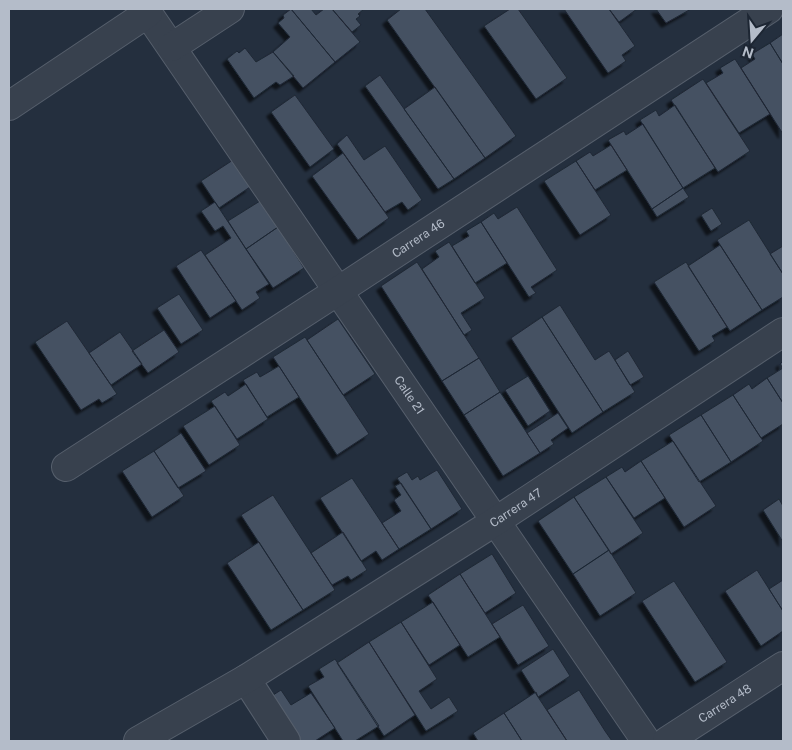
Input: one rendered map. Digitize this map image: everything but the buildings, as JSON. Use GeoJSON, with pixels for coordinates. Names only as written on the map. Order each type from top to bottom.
{"type":"FeatureCollection","features":[{"type":"Feature","properties":{"kind":"street"},"geometry":{"type":"LineString","coordinates":[[172,47],[230,9]]}},
{"type":"Feature","properties":{"kind":"street","name":"Carrera 46"},"geometry":{"type":"LineString","coordinates":[[66,467],[769,9]]}},
{"type":"Feature","properties":{"kind":"street"},"geometry":{"type":"LineString","coordinates":[[9,106],[146,11]]}},
{"type":"Feature","properties":{"kind":"street","name":"Calle 21"},"geometry":{"type":"LineString","coordinates":[[146,11],[646,741]]}},
{"type":"Feature","properties":{"kind":"street","name":"Carrera 47"},"geometry":{"type":"LineString","coordinates":[[138,741],[246,680],[496,521],[783,332]]}},
{"type":"Feature","properties":{"kind":"street","name":"Carrera 48"},"geometry":{"type":"LineString","coordinates":[[667,741],[783,666]]}},
{"type":"Feature","properties":{"kind":"street"},"geometry":{"type":"LineString","coordinates":[[246,680],[286,741]]}}]}
